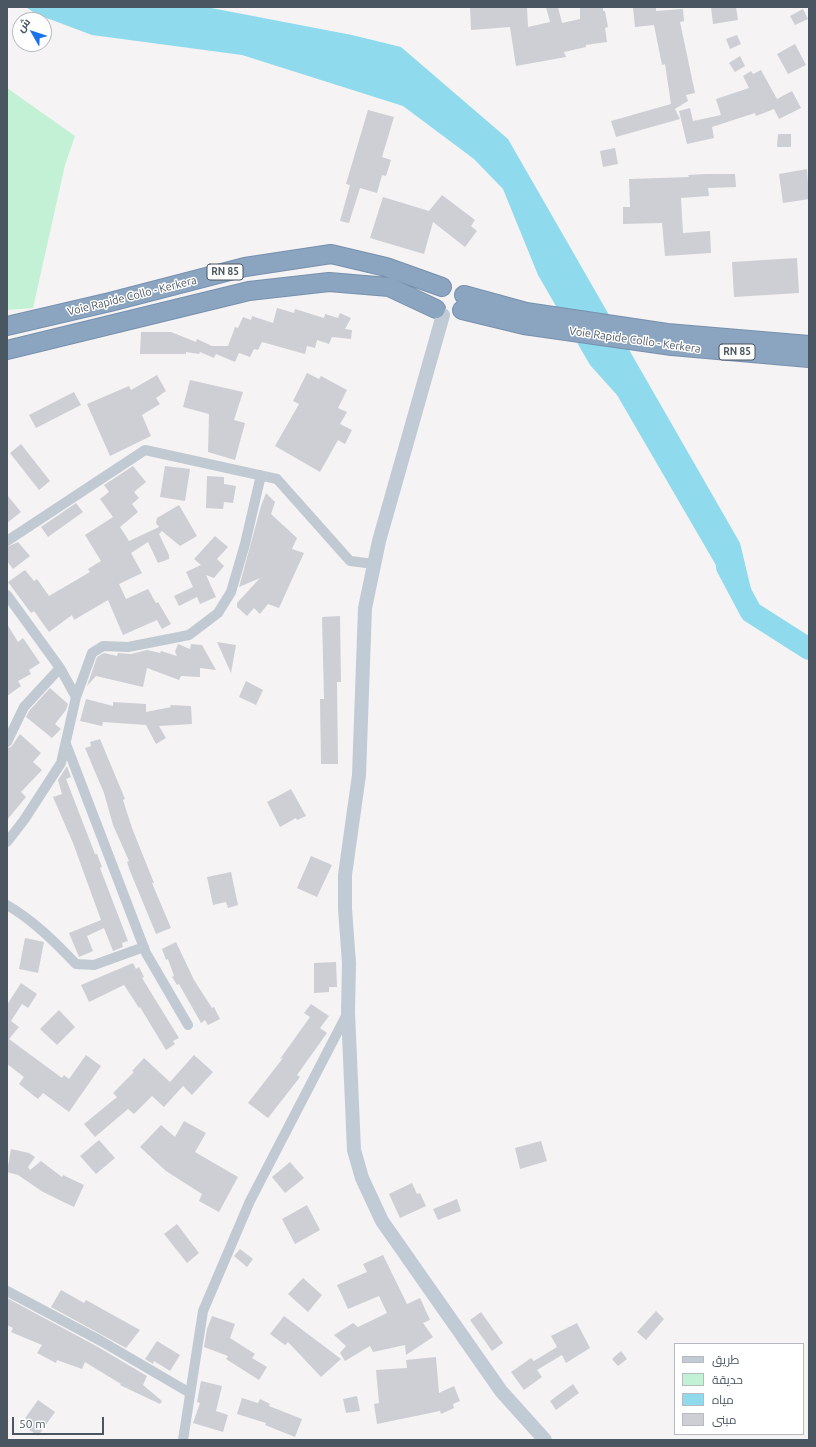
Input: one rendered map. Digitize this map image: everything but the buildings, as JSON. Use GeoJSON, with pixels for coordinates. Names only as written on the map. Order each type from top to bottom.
{"type":"FeatureCollection","features":[{"type":"Feature","properties":{"kind":"highway","name":"Voie Rapide Collo - Kerkera"},"geometry":{"type":"LineString","coordinates":[[7,326],[110,302],[245,267],[331,254],[386,267],[442,287]]}},
{"type":"Feature","properties":{"kind":"highway","name":"Voie Rapide Collo - Kerkera"},"geometry":{"type":"LineString","coordinates":[[7,350],[249,291],[329,282],[389,287],[440,312]]}},
{"type":"Feature","properties":{"kind":"highway"},"geometry":{"type":"LineString","coordinates":[[447,285],[457,287],[463,303],[453,316],[440,312],[434,299],[435,294],[442,287],[447,285]]}},
{"type":"Feature","properties":{"kind":"highway","name":"Voie Rapide Collo - Kerkera"},"geometry":{"type":"LineString","coordinates":[[463,303],[525,318],[809,358]]}},
{"type":"Feature","properties":{"kind":"highway","name":"Voie Rapide Collo - Kerkera"},"geometry":{"type":"LineString","coordinates":[[666,339],[809,345]]}},
{"type":"Feature","properties":{"kind":"main road"},"geometry":{"type":"LineString","coordinates":[[440,312],[379,541],[365,608],[360,776],[345,876],[345,909],[349,963],[348,1012],[354,1150],[362,1178],[372,1203],[382,1220],[430,1291],[502,1391],[545,1440]]}},
{"type":"Feature","properties":{"kind":"street"},"geometry":{"type":"LineString","coordinates":[[7,541],[145,450],[277,479],[350,561],[374,564]]}},
{"type":"Feature","properties":{"kind":"street"},"geometry":{"type":"LineString","coordinates":[[7,842],[24,820],[61,763],[76,697],[92,653],[103,646],[128,647],[189,635],[218,613],[231,592],[245,544],[261,475]]}},
{"type":"Feature","properties":{"kind":"street"},"geometry":{"type":"LineString","coordinates":[[7,595],[60,668],[76,697]]}},
{"type":"Feature","properties":{"kind":"street"},"geometry":{"type":"LineString","coordinates":[[7,742],[24,707],[60,668]]}},
{"type":"Feature","properties":{"kind":"street"},"geometry":{"type":"LineString","coordinates":[[66,744],[144,947],[188,1025]]}},
{"type":"Feature","properties":{"kind":"street"},"geometry":{"type":"LineString","coordinates":[[7,905],[17,911],[57,944],[76,964],[94,965],[144,947]]}},
{"type":"Feature","properties":{"kind":"street"},"geometry":{"type":"LineString","coordinates":[[183,1440],[203,1311],[250,1201],[348,1012]]}},
{"type":"Feature","properties":{"kind":"street"},"geometry":{"type":"LineString","coordinates":[[7,1291],[101,1341],[190,1393]]}},
{"type":"Feature","properties":{"kind":"green space"},"geometry":{"type":"Polygon","coordinates":[[[7,88],[75,136],[65,165],[33,308],[7,310],[7,88]]]}},
{"type":"Feature","properties":{"kind":"water"},"geometry":{"type":"Polygon","coordinates":[[[26,7],[206,7],[352,35],[401,47],[508,139],[740,543],[753,597],[731,591],[617,395],[590,365],[538,275],[503,189],[474,159],[403,106],[242,55],[92,35],[52,20],[52,12],[33,12],[26,7]]]}},
{"type":"Feature","properties":{"kind":"waterway"},"geometry":{"type":"LineString","coordinates":[[727,567],[751,612],[809,649]]}}]}
